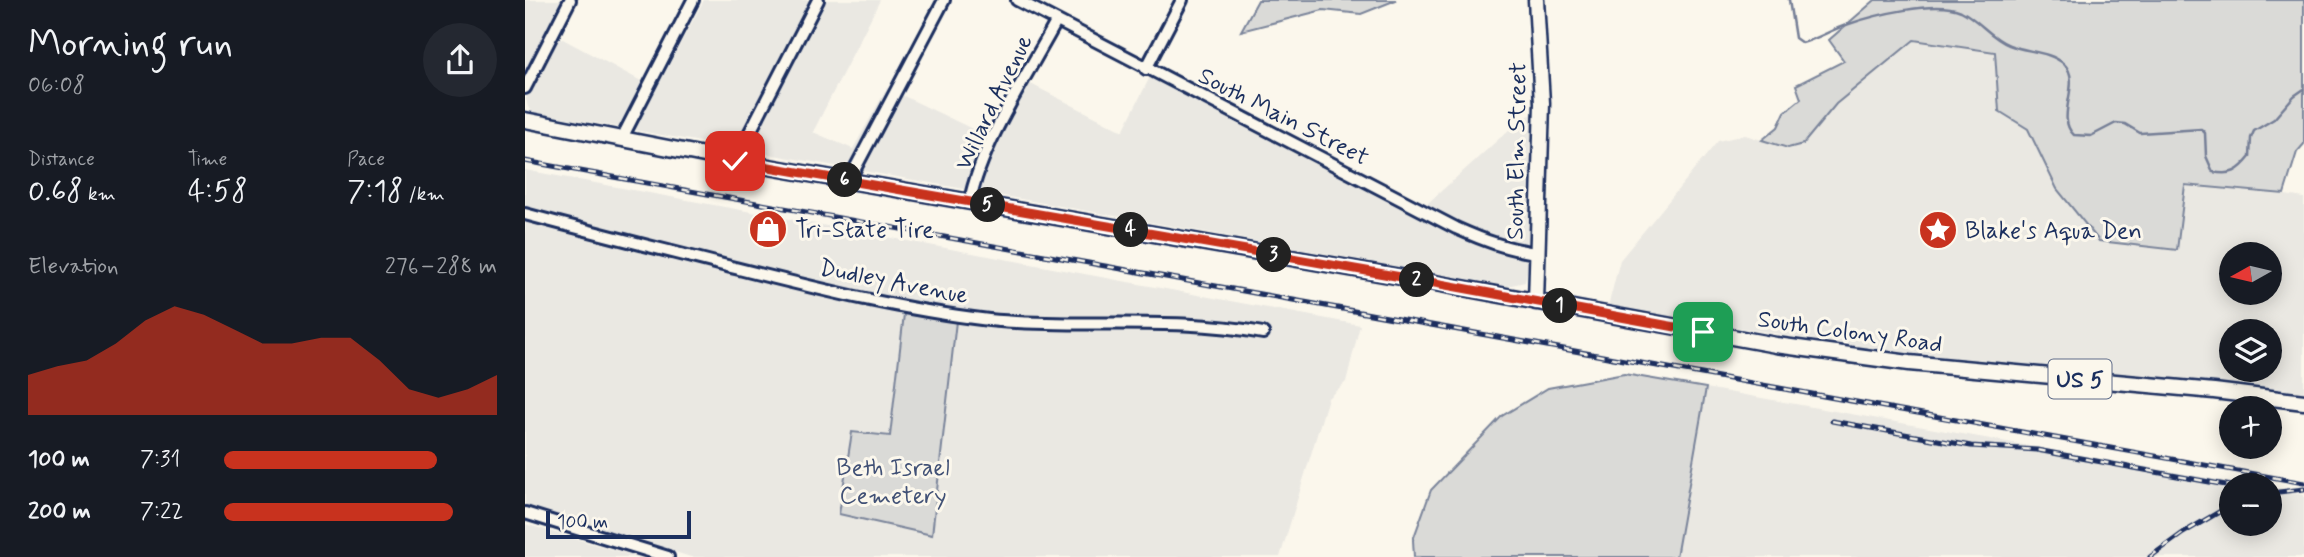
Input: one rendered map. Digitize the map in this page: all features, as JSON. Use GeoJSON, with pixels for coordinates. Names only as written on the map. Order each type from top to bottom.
{"type":"FeatureCollection","features":[{"type":"Feature","properties":{"kind":"main road","name":"South Elm Street"},"geometry":{"type":"LineString","coordinates":[[1536,0],[1542,103],[1536,302]]}},
{"type":"Feature","properties":{"kind":"main road","name":"South Colony Road"},"geometry":{"type":"LineString","coordinates":[[525,120],[735,161],[1742,340],[1864,358],[2304,402]]}},
{"type":"Feature","properties":{"kind":"street"},"geometry":{"type":"LineString","coordinates":[[525,88],[571,0]]}},
{"type":"Feature","properties":{"kind":"street"},"geometry":{"type":"LineString","coordinates":[[621,140],[693,0]]}},
{"type":"Feature","properties":{"kind":"street"},"geometry":{"type":"LineString","coordinates":[[735,161],[818,0]]}},
{"type":"Feature","properties":{"kind":"street"},"geometry":{"type":"LineString","coordinates":[[849,180],[944,0]]}},
{"type":"Feature","properties":{"kind":"street","name":"South Main Street"},"geometry":{"type":"LineString","coordinates":[[1017,0],[1034,4],[1056,22],[1456,228],[1485,241],[1538,253]]}},
{"type":"Feature","properties":{"kind":"street"},"geometry":{"type":"LineString","coordinates":[[1146,69],[1182,0]]}},
{"type":"Feature","properties":{"kind":"street","name":"Willard Avenue"},"geometry":{"type":"LineString","coordinates":[[970,201],[973,186],[992,138],[1056,22]]}},
{"type":"Feature","properties":{"kind":"street","name":"Dudley Avenue"},"geometry":{"type":"LineString","coordinates":[[525,214],[812,288],[916,309],[990,320],[1184,323],[1263,333]]}},
{"type":"Feature","properties":{"kind":"street"},"geometry":{"type":"LineString","coordinates":[[525,513],[668,557]]}},
{"type":"Feature","properties":{"kind":"shaded area"},"geometry":{"type":"Polygon","coordinates":[[[525,0],[562,0],[525,72],[525,0]]]}},
{"type":"Feature","properties":{"kind":"shaded area"},"geometry":{"type":"Polygon","coordinates":[[[704,0],[880,0],[813,132],[853,149],[887,88],[985,135],[1017,77],[1123,131],[1151,75],[1418,212],[1521,119],[1535,113],[1534,234],[1525,282],[1507,286],[533,112],[528,107],[526,99],[559,37],[656,89],[704,0]]]}},
{"type":"Feature","properties":{"kind":"shaded area"},"geometry":{"type":"Polygon","coordinates":[[[1914,40],[1995,52],[1999,111],[2028,129],[2057,189],[2185,185],[2304,198],[2304,393],[1904,354],[1608,307],[1620,260],[1718,141],[1745,135],[1788,148],[1803,144],[1836,104],[1914,40]]]}},
{"type":"Feature","properties":{"kind":"shaded area"},"geometry":{"type":"Polygon","coordinates":[[[525,170],[1360,325],[1346,382],[1328,398],[1280,557],[691,557],[525,506],[525,170]],[[904,314],[890,437],[853,432],[932,535],[904,314]]]}},
{"type":"Feature","properties":{"kind":"shaded area"},"geometry":{"type":"Polygon","coordinates":[[[1706,388],[2219,480],[2219,536],[2282,536],[2282,491],[2304,495],[2304,557],[1676,557],[1706,388]]]}},
{"type":"Feature","properties":{"kind":"shaded area"},"geometry":{"type":"Polygon","coordinates":[[[525,524],[638,557],[525,557],[525,524]]]}},
{"type":"Feature","properties":{"kind":"green space"},"geometry":{"type":"Polygon","coordinates":[[[1258,0],[1396,0],[1361,14],[1323,10],[1241,31],[1258,0]]]}},
{"type":"Feature","properties":{"kind":"green space"},"geometry":{"type":"Polygon","coordinates":[[[1875,0],[2304,0],[2304,144],[2297,152],[2284,194],[2185,185],[2177,250],[2099,241],[2057,189],[2028,129],[1999,111],[1995,52],[1914,40],[1836,104],[1803,144],[1788,148],[1762,140],[1778,127],[1785,112],[1801,99],[1796,85],[1844,61],[1829,40],[1875,0]]]}},
{"type":"Feature","properties":{"kind":"green space","name":"Beth Israel Cemetery"},"geometry":{"type":"Polygon","coordinates":[[[904,314],[956,321],[932,535],[839,514],[852,432],[890,436],[904,314]]]}},
{"type":"Feature","properties":{"kind":"green space"},"geometry":{"type":"Polygon","coordinates":[[[1624,374],[1706,388],[1676,557],[1414,557],[1413,540],[1431,490],[1502,416],[1548,388],[1624,374]]]}},
{"type":"Feature","properties":{"kind":"waterway"},"geometry":{"type":"LineString","coordinates":[[1789,0],[1795,38],[1802,43],[1846,25],[1888,13],[1936,7],[1961,11],[2003,42],[2052,57],[2064,64],[2071,80],[2067,119],[2074,135],[2091,136],[2116,123],[2125,124],[2140,133],[2201,129],[2205,133],[2206,156],[2213,172],[2230,173],[2242,166],[2250,157],[2254,131],[2274,119],[2294,96],[2304,89]]}},
{"type":"Feature","properties":{"kind":"railway"},"geometry":{"type":"LineString","coordinates":[[525,161],[2304,483]]}},
{"type":"Feature","properties":{"kind":"railway"},"geometry":{"type":"LineString","coordinates":[[1832,421],[1971,446],[2037,450],[2219,484]]}},
{"type":"Feature","properties":{"kind":"railway"},"geometry":{"type":"LineString","coordinates":[[2282,492],[2304,489]]}},
{"type":"Feature","properties":{"kind":"railway"},"geometry":{"type":"LineString","coordinates":[[2150,557],[2219,512]]}},
{"type":"Feature","properties":{"kind":"place","name":"Tri-State Tire"},"geometry":{"type":"Point","coordinates":[768,229]}},
{"type":"Feature","properties":{"kind":"place","name":"Blake's Aqua Den"},"geometry":{"type":"Point","coordinates":[1938,230]}},
{"type":"Feature","properties":{"kind":"route"},"geometry":{"type":"LineString","coordinates":[[735,161],[1703,332]]}}]}
